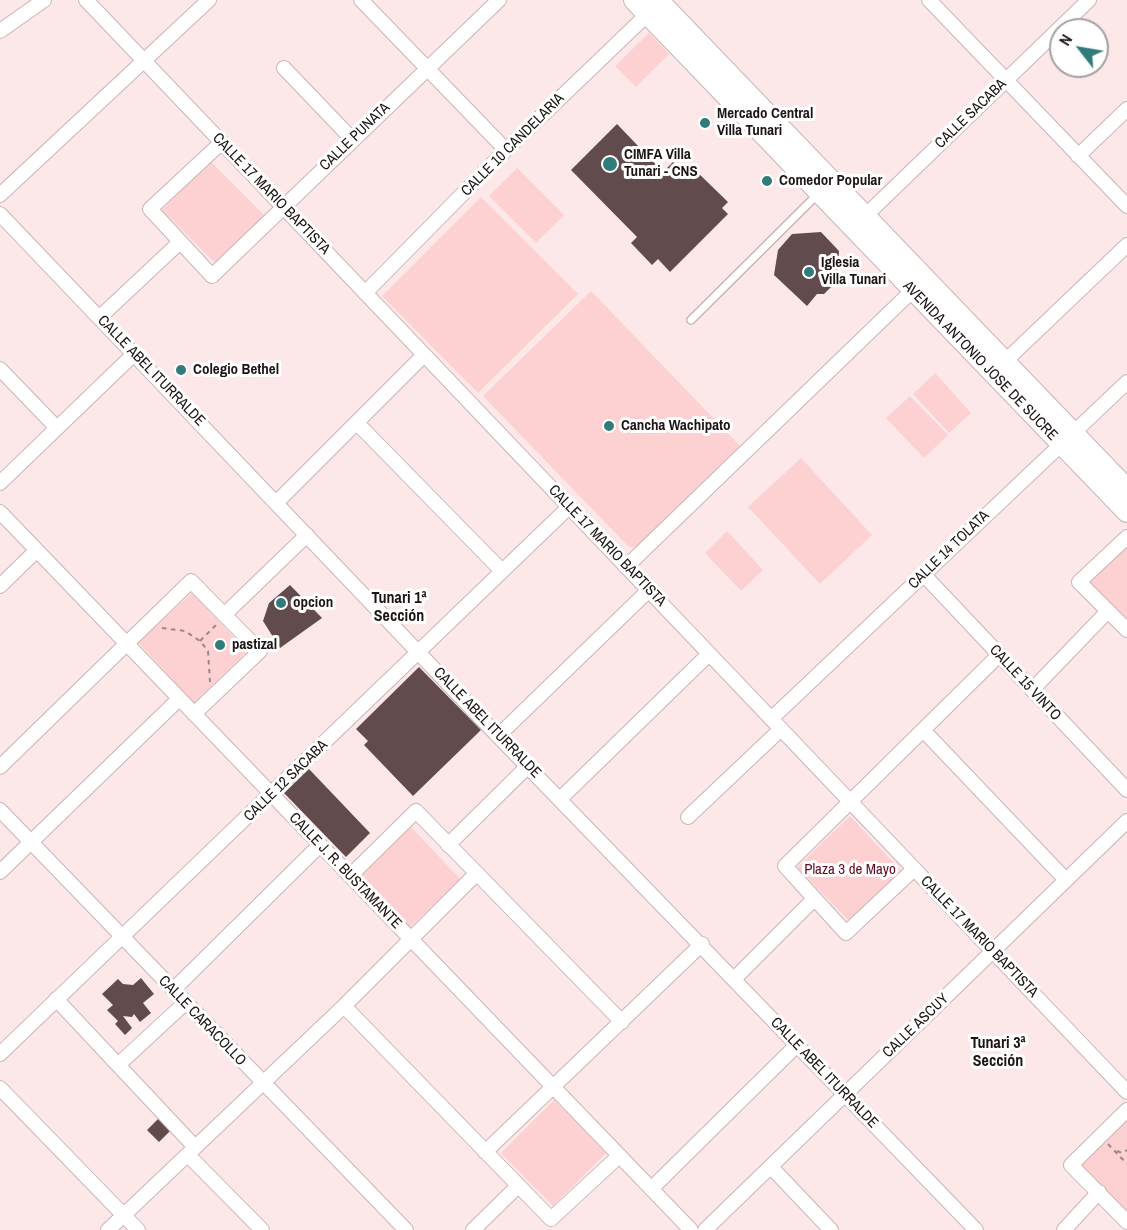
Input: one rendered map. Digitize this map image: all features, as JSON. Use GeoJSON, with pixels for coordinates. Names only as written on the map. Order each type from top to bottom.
{"type":"FeatureCollection","features":[{"type":"Feature","properties":{"kind":"main road","name":"AVENIDA ANTONIO JOSE DE SUCRE"},"geometry":{"type":"LineString","coordinates":[[652,3],[1067,439],[1127,512]]}},
{"type":"Feature","properties":{"kind":"main road","name":"AVENIDA ANTONIO JOSE DE SUCRE"},"geometry":{"type":"LineString","coordinates":[[859,222],[913,290],[999,367]]}},
{"type":"Feature","properties":{"kind":"main road","name":"AVENIDA ANTONIO JOSE DE SUCRE"},"geometry":{"type":"LineString","coordinates":[[1067,439],[1127,489]]}},
{"type":"Feature","properties":{"kind":"street"},"geometry":{"type":"LineString","coordinates":[[0,31],[44,0]]}},
{"type":"Feature","properties":{"kind":"street","name":"CALLE 17 MARIO BAPTISTA"},"geometry":{"type":"LineString","coordinates":[[86,0],[1127,1092]]}},
{"type":"Feature","properties":{"kind":"street"},"geometry":{"type":"LineString","coordinates":[[0,195],[209,0]]}},
{"type":"Feature","properties":{"kind":"street"},"geometry":{"type":"LineString","coordinates":[[361,0],[506,150]]}},
{"type":"Feature","properties":{"kind":"street","name":"CALLE PUNATA"},"geometry":{"type":"LineString","coordinates":[[180,242],[212,276],[499,0]]}},
{"type":"Feature","properties":{"kind":"street"},"geometry":{"type":"LineString","coordinates":[[929,0],[1127,206]]}},
{"type":"Feature","properties":{"kind":"street","name":"CALLE SACABA"},"geometry":{"type":"LineString","coordinates":[[859,222],[1089,0]]}},
{"type":"Feature","properties":{"kind":"street","name":"CALLE 10 CANDELARIA"},"geometry":{"type":"LineString","coordinates":[[365,293],[652,3]]}},
{"type":"Feature","properties":{"kind":"street"},"geometry":{"type":"LineString","coordinates":[[284,68],[352,139]]}},
{"type":"Feature","properties":{"kind":"street"},"geometry":{"type":"LineString","coordinates":[[1078,156],[1127,109]]}},
{"type":"Feature","properties":{"kind":"street"},"geometry":{"type":"LineString","coordinates":[[100,318],[180,242],[150,210],[222,142]]}},
{"type":"Feature","properties":{"kind":"street","name":"CALLE ABEL ITURRALDE"},"geometry":{"type":"LineString","coordinates":[[0,214],[498,736],[735,978],[976,1230]]}},
{"type":"Feature","properties":{"kind":"street"},"geometry":{"type":"LineString","coordinates":[[999,367],[1127,245]]}},
{"type":"Feature","properties":{"kind":"street"},"geometry":{"type":"LineString","coordinates":[[626,567],[913,290]]}},
{"type":"Feature","properties":{"kind":"street"},"geometry":{"type":"LineString","coordinates":[[0,483],[134,354]]}},
{"type":"Feature","properties":{"kind":"street"},"geometry":{"type":"LineString","coordinates":[[276,503],[424,355]]}},
{"type":"Feature","properties":{"kind":"street"},"geometry":{"type":"LineString","coordinates":[[0,369],[57,428]]}},
{"type":"Feature","properties":{"kind":"street","name":"CALLE 14 TOLATA"},"geometry":{"type":"LineString","coordinates":[[771,719],[1127,382]]}},
{"type":"Feature","properties":{"kind":"street"},"geometry":{"type":"LineString","coordinates":[[357,423],[502,571]]}},
{"type":"Feature","properties":{"kind":"street","name":"CALLE 12 SACABA"},"geometry":{"type":"LineString","coordinates":[[0,1054],[569,507]]}},
{"type":"Feature","properties":{"kind":"street","name":"CALLE J. R. BUSTAMANTE"},"geometry":{"type":"LineString","coordinates":[[0,512],[691,1230]]}},
{"type":"Feature","properties":{"kind":"street"},"geometry":{"type":"LineString","coordinates":[[221,618],[307,535]]}},
{"type":"Feature","properties":{"kind":"street"},"geometry":{"type":"LineString","coordinates":[[1127,537],[1079,582],[1127,630]]}},
{"type":"Feature","properties":{"kind":"street"},"geometry":{"type":"LineString","coordinates":[[0,586],[36,551]]}},
{"type":"Feature","properties":{"kind":"street","name":"CALLE 15 VINTO"},"geometry":{"type":"LineString","coordinates":[[924,575],[1127,790]]}},
{"type":"Feature","properties":{"kind":"street"},"geometry":{"type":"LineString","coordinates":[[0,767],[191,581],[221,618],[260,651],[194,714]]}},
{"type":"Feature","properties":{"kind":"street"},"geometry":{"type":"LineString","coordinates":[[498,736],[649,590]]}},
{"type":"Feature","properties":{"kind":"street"},"geometry":{"type":"LineString","coordinates":[[1032,690],[1108,611]]}},
{"type":"Feature","properties":{"kind":"street"},"geometry":{"type":"LineString","coordinates":[[560,799],[710,654]]}},
{"type":"Feature","properties":{"kind":"street"},"geometry":{"type":"LineString","coordinates":[[914,869],[846,933],[813,900],[785,866],[999,655]]}},
{"type":"Feature","properties":{"kind":"street"},"geometry":{"type":"LineString","coordinates":[[0,872],[179,699]]}},
{"type":"Feature","properties":{"kind":"street"},"geometry":{"type":"LineString","coordinates":[[688,817],[781,729]]}},
{"type":"Feature","properties":{"kind":"street"},"geometry":{"type":"LineString","coordinates":[[923,730],[1066,880]]}},
{"type":"Feature","properties":{"kind":"street"},"geometry":{"type":"LineString","coordinates":[[448,844],[528,766]]}},
{"type":"Feature","properties":{"kind":"street","name":"CALLE CARACOLLO"},"geometry":{"type":"LineString","coordinates":[[0,810],[405,1230]]}},
{"type":"Feature","properties":{"kind":"street"},"geometry":{"type":"LineString","coordinates":[[350,876],[416,811],[622,1022]]}},
{"type":"Feature","properties":{"kind":"street","name":"CALLE ASCUY"},"geometry":{"type":"LineString","coordinates":[[705,1230],[1127,821]]}},
{"type":"Feature","properties":{"kind":"street"},"geometry":{"type":"LineString","coordinates":[[173,990],[320,845]]}},
{"type":"Feature","properties":{"kind":"street"},"geometry":{"type":"LineString","coordinates":[[108,1230],[344,1006],[476,874]]}},
{"type":"Feature","properties":{"kind":"street"},"geometry":{"type":"LineString","coordinates":[[735,978],[813,900]]}},
{"type":"Feature","properties":{"kind":"street"},"geometry":{"type":"LineString","coordinates":[[485,1152],[702,944]]}},
{"type":"Feature","properties":{"kind":"street"},"geometry":{"type":"LineString","coordinates":[[56,999],[119,1064],[191,1151],[262,1230]]}},
{"type":"Feature","properties":{"kind":"street"},"geometry":{"type":"LineString","coordinates":[[119,1064],[185,1003]]}},
{"type":"Feature","properties":{"kind":"street"},"geometry":{"type":"LineString","coordinates":[[344,1006],[551,1219],[619,1156]]}},
{"type":"Feature","properties":{"kind":"street"},"geometry":{"type":"LineString","coordinates":[[651,1189],[797,1045]]}},
{"type":"Feature","properties":{"kind":"street"},"geometry":{"type":"LineString","coordinates":[[0,1088],[138,1230]]}},
{"type":"Feature","properties":{"kind":"street"},"geometry":{"type":"LineString","coordinates":[[1127,1110],[1071,1165],[1127,1222]]}},
{"type":"Feature","properties":{"kind":"street"},"geometry":{"type":"LineString","coordinates":[[771,1167],[831,1230]]}},
{"type":"Feature","properties":{"kind":"street"},"geometry":{"type":"LineString","coordinates":[[473,1230],[518,1186]]}},
{"type":"Feature","properties":{"kind":"street"},"geometry":{"type":"LineString","coordinates":[[1064,1230],[1099,1192]]}},
{"type":"Feature","properties":{"kind":"lane"},"geometry":{"type":"LineString","coordinates":[[691,320],[826,187]]}},
{"type":"Feature","properties":{"kind":"path"},"geometry":{"type":"LineString","coordinates":[[200,641],[221,618]]}},
{"type":"Feature","properties":{"kind":"path"},"geometry":{"type":"LineString","coordinates":[[165,620],[156,628],[185,631],[200,641],[208,651],[210,684],[218,676]]}},
{"type":"Feature","properties":{"kind":"path"},"geometry":{"type":"LineString","coordinates":[[1104,1140],[1127,1164]]}},
{"type":"Feature","properties":{"kind":"path"},"geometry":{"type":"LineString","coordinates":[[1114,1150],[1122,1153],[1127,1150]]}},
{"type":"Feature","properties":{"kind":"green space"},"geometry":{"type":"Polygon","coordinates":[[[649,33],[669,54],[636,87],[615,66],[649,33]]]}},
{"type":"Feature","properties":{"kind":"green space"},"geometry":{"type":"Polygon","coordinates":[[[210,161],[266,217],[218,266],[162,210],[210,161]]]}},
{"type":"Feature","properties":{"kind":"green space"},"geometry":{"type":"Polygon","coordinates":[[[517,168],[564,215],[536,243],[489,196],[517,168]]]}},
{"type":"Feature","properties":{"kind":"green space"},"geometry":{"type":"Polygon","coordinates":[[[481,197],[578,294],[478,393],[382,296],[481,197]]]}},
{"type":"Feature","properties":{"kind":"green space","name":"Cancha Wachipato"},"geometry":{"type":"Polygon","coordinates":[[[591,291],[740,446],[637,547],[629,547],[483,396],[591,291]]]}},
{"type":"Feature","properties":{"kind":"green space"},"geometry":{"type":"Polygon","coordinates":[[[935,373],[971,413],[949,433],[913,394],[935,373]]]}},
{"type":"Feature","properties":{"kind":"green space"},"geometry":{"type":"Polygon","coordinates":[[[910,396],[948,435],[924,458],[886,418],[910,396]]]}},
{"type":"Feature","properties":{"kind":"green space"},"geometry":{"type":"Polygon","coordinates":[[[801,458],[872,535],[820,584],[748,507],[801,458]]]}},
{"type":"Feature","properties":{"kind":"green space"},"geometry":{"type":"Polygon","coordinates":[[[727,531],[763,570],[741,591],[705,553],[727,531]]]}},
{"type":"Feature","properties":{"kind":"green space"},"geometry":{"type":"Polygon","coordinates":[[[1127,541],[1127,626],[1085,581],[1127,541]]]}},
{"type":"Feature","properties":{"kind":"green space"},"geometry":{"type":"Polygon","coordinates":[[[192,593],[247,651],[194,703],[138,642],[192,593]]]}},
{"type":"Feature","properties":{"kind":"green space","name":"Plaza 3 de Mayo"},"geometry":{"type":"Polygon","coordinates":[[[850,816],[903,873],[851,923],[797,867],[850,816]]]}},
{"type":"Feature","properties":{"kind":"green space"},"geometry":{"type":"Polygon","coordinates":[[[411,827],[460,879],[407,930],[358,877],[411,827]]]}},
{"type":"Feature","properties":{"kind":"green space"},"geometry":{"type":"Polygon","coordinates":[[[554,1100],[606,1153],[553,1206],[501,1153],[554,1100]]]}},
{"type":"Feature","properties":{"kind":"green space"},"geometry":{"type":"Polygon","coordinates":[[[1127,1116],[1127,1214],[1078,1163],[1127,1116]]]}},
{"type":"Feature","properties":{"kind":"building"},"geometry":{"type":"Polygon","coordinates":[[[617,124],[663,172],[673,162],[686,175],[693,168],[728,202],[722,208],[728,214],[670,272],[658,259],[652,265],[631,243],[637,237],[571,170],[617,124]]]}},
{"type":"Feature","properties":{"kind":"building"},"geometry":{"type":"Polygon","coordinates":[[[821,232],[839,251],[837,281],[824,294],[817,294],[807,306],[774,275],[778,250],[792,234],[821,232]]]}},
{"type":"Feature","properties":{"kind":"building"},"geometry":{"type":"Polygon","coordinates":[[[290,585],[322,618],[280,648],[263,621],[269,603],[290,585]]]}},
{"type":"Feature","properties":{"kind":"building"},"geometry":{"type":"Polygon","coordinates":[[[419,667],[481,730],[413,796],[364,745],[368,741],[356,729],[419,667]]]}},
{"type":"Feature","properties":{"kind":"building"},"geometry":{"type":"Polygon","coordinates":[[[309,769],[370,833],[346,857],[284,793],[309,769]]]}},
{"type":"Feature","properties":{"kind":"building"},"geometry":{"type":"Polygon","coordinates":[[[141,978],[154,994],[143,1003],[151,1013],[140,1022],[134,1014],[132,1017],[123,1016],[132,1028],[125,1035],[115,1024],[118,1021],[107,1010],[113,1005],[102,994],[118,979],[123,984],[133,985],[141,978]]]}},
{"type":"Feature","properties":{"kind":"building"},"geometry":{"type":"Polygon","coordinates":[[[160,1117],[172,1129],[159,1142],[147,1130],[160,1117]]]}},
{"type":"Feature","properties":{"kind":"place","name":"Mercado Central Villa Tunari"},"geometry":{"type":"Point","coordinates":[705,123]}},
{"type":"Feature","properties":{"kind":"place","name":"CIMFA Villa Tunari - CNS"},"geometry":{"type":"Point","coordinates":[610,164]}},
{"type":"Feature","properties":{"kind":"place","name":"Comedor Popular"},"geometry":{"type":"Point","coordinates":[767,181]}},
{"type":"Feature","properties":{"kind":"place","name":"Iglesia Villa Tunari"},"geometry":{"type":"Point","coordinates":[809,272]}},
{"type":"Feature","properties":{"kind":"place","name":"Colegio Bethel"},"geometry":{"type":"Point","coordinates":[181,370]}},
{"type":"Feature","properties":{"kind":"place","name":"Cancha Wachipato"},"geometry":{"type":"Point","coordinates":[609,426]}},
{"type":"Feature","properties":{"kind":"place","name":"opcion"},"geometry":{"type":"Point","coordinates":[281,603]}},
{"type":"Feature","properties":{"kind":"place","name":"pastizal"},"geometry":{"type":"Point","coordinates":[220,645]}},
{"type":"Feature","properties":{"kind":"district","name":"Tunari 1ª Sección"},"geometry":{"type":"Point","coordinates":[399,608]}},
{"type":"Feature","properties":{"kind":"district","name":"Tunari 3ª Sección"},"geometry":{"type":"Point","coordinates":[998,1053]}}]}
